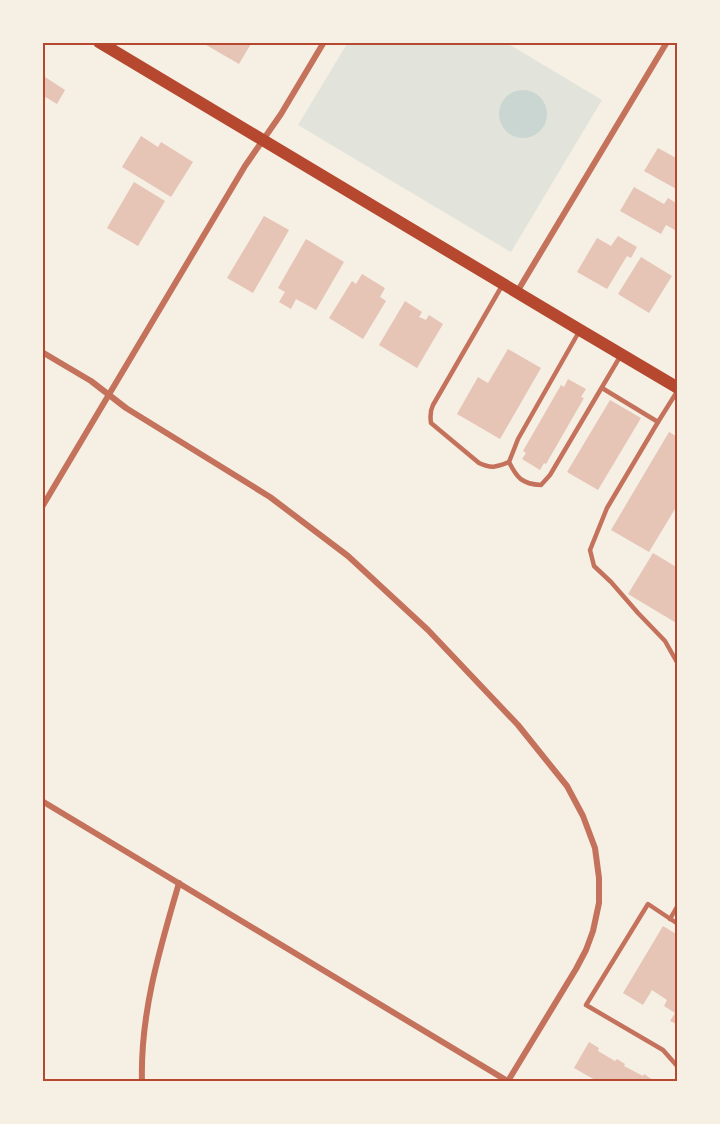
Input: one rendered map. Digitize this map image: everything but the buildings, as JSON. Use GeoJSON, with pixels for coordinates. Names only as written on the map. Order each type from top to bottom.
{"type":"FeatureCollection","features":[{"type":"Feature","properties":{"kind":"main road"},"geometry":{"type":"LineString","coordinates":[[99,42],[678,389]]}},
{"type":"Feature","properties":{"kind":"street"},"geometry":{"type":"LineString","coordinates":[[42,507],[245,166],[281,114],[324,42]]}},
{"type":"Feature","properties":{"kind":"street"},"geometry":{"type":"LineString","coordinates":[[517,292],[667,42]]}},
{"type":"Feature","properties":{"kind":"street"},"geometry":{"type":"LineString","coordinates":[[42,352],[91,381],[126,408],[270,497],[348,556],[429,630],[518,725],[567,786],[583,816],[594,848],[599,878],[599,903],[586,950],[508,1082],[42,801]]}},
{"type":"Feature","properties":{"kind":"street"},"geometry":{"type":"LineString","coordinates":[[142,1082],[146,1012],[155,967],[179,883]]}},
{"type":"Feature","properties":{"kind":"lane"},"geometry":{"type":"LineString","coordinates":[[503,284],[430,411],[431,423],[479,463],[495,468],[509,462],[518,439],[580,330]]}},
{"type":"Feature","properties":{"kind":"lane"},"geometry":{"type":"LineString","coordinates":[[509,462],[519,479],[529,484],[541,485],[550,475],[622,354]]}},
{"type":"Feature","properties":{"kind":"lane"},"geometry":{"type":"LineString","coordinates":[[602,388],[658,422]]}},
{"type":"Feature","properties":{"kind":"lane"},"geometry":{"type":"LineString","coordinates":[[678,389],[607,508],[590,550],[594,566],[665,641],[678,664]]}},
{"type":"Feature","properties":{"kind":"lane"},"geometry":{"type":"LineString","coordinates":[[678,924],[648,904],[586,1005],[663,1050],[678,1067]]}},
{"type":"Feature","properties":{"kind":"lane"},"geometry":{"type":"LineString","coordinates":[[670,919],[678,905]]}},
{"type":"Feature","properties":{"kind":"shaded area"},"geometry":{"type":"Polygon","coordinates":[[[348,42],[505,42],[602,100],[511,252],[298,125],[348,42]]]}},
{"type":"Feature","properties":{"kind":"shaded area"},"geometry":{"type":"Polygon","coordinates":[[[518,90],[528,90],[543,100],[547,114],[543,128],[537,134],[528,138],[518,138],[503,128],[499,119],[499,109],[509,94],[518,90]]]}}]}
